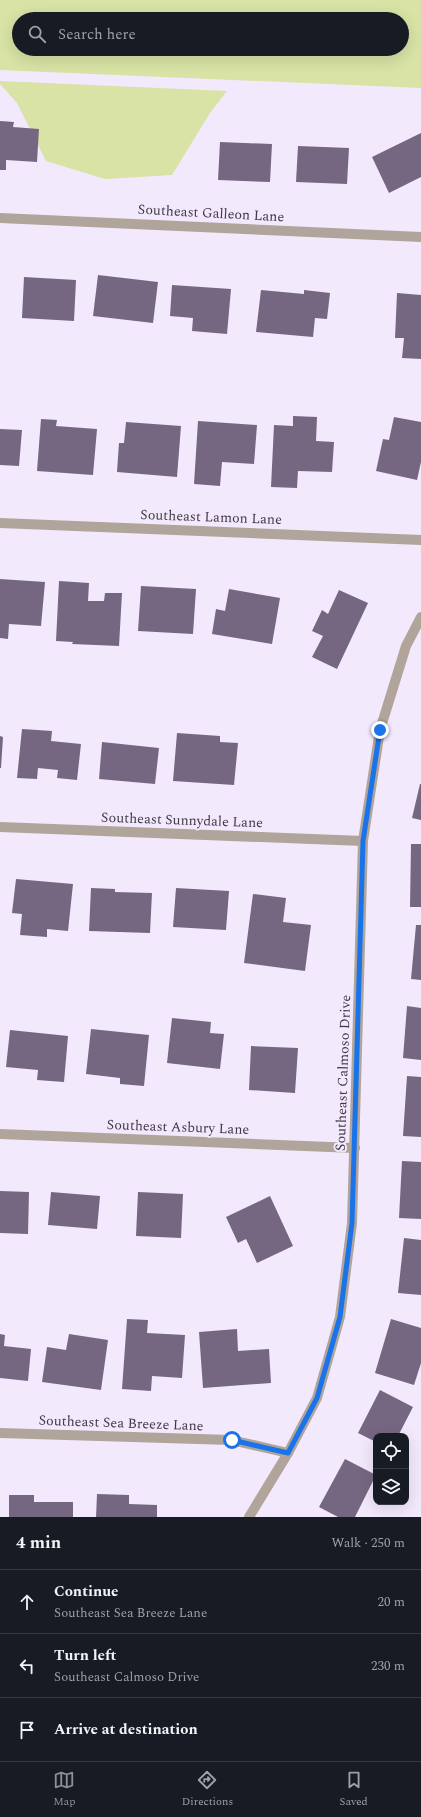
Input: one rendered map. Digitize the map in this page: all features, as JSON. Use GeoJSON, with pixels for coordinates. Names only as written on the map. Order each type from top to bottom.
{"type":"FeatureCollection","features":[{"type":"Feature","properties":{"kind":"street","name":"Southeast Galleon Lane"},"geometry":{"type":"LineString","coordinates":[[0,218],[421,237]]}},
{"type":"Feature","properties":{"kind":"street","name":"Southeast Lamon Lane"},"geometry":{"type":"LineString","coordinates":[[0,523],[421,540]]}},
{"type":"Feature","properties":{"kind":"street","name":"Southeast Calmoso Drive"},"geometry":{"type":"LineString","coordinates":[[249,1517],[288,1453],[317,1398],[340,1317],[352,1223],[363,841],[380,730],[406,646],[421,617]]}},
{"type":"Feature","properties":{"kind":"street","name":"Southeast Sunnydale Lane"},"geometry":{"type":"LineString","coordinates":[[0,827],[363,841]]}},
{"type":"Feature","properties":{"kind":"street","name":"Southeast Asbury Lane"},"geometry":{"type":"LineString","coordinates":[[0,1134],[355,1148]]}},
{"type":"Feature","properties":{"kind":"street","name":"Southeast Sea Breeze Lane"},"geometry":{"type":"LineString","coordinates":[[0,1433],[232,1440],[288,1453]]}},
{"type":"Feature","properties":{"kind":"green space"},"geometry":{"type":"Polygon","coordinates":[[[0,0],[421,0],[421,88],[0,70],[0,0]]]}},
{"type":"Feature","properties":{"kind":"green space"},"geometry":{"type":"Polygon","coordinates":[[[0,81],[227,91],[210,113],[172,175],[105,179],[46,161],[17,103],[0,84],[0,81]]]}},
{"type":"Feature","properties":{"kind":"building"},"geometry":{"type":"Polygon","coordinates":[[[0,121],[14,122],[13,127],[39,129],[37,162],[6,160],[6,170],[0,170],[0,121]]]}},
{"type":"Feature","properties":{"kind":"building"},"geometry":{"type":"Polygon","coordinates":[[[421,133],[421,177],[389,193],[372,157],[421,133]]]}},
{"type":"Feature","properties":{"kind":"building"},"geometry":{"type":"Polygon","coordinates":[[[220,142],[272,144],[270,182],[218,180],[220,142]]]}},
{"type":"Feature","properties":{"kind":"building"},"geometry":{"type":"Polygon","coordinates":[[[298,146],[349,148],[347,184],[296,182],[298,146]]]}},
{"type":"Feature","properties":{"kind":"building"},"geometry":{"type":"Polygon","coordinates":[[[98,275],[158,282],[153,323],[93,316],[98,275]]]}},
{"type":"Feature","properties":{"kind":"building"},"geometry":{"type":"Polygon","coordinates":[[[24,277],[76,280],[74,321],[22,318],[24,277]]]}},
{"type":"Feature","properties":{"kind":"building"},"geometry":{"type":"Polygon","coordinates":[[[172,285],[231,289],[227,334],[192,331],[193,318],[170,316],[172,285]]]}},
{"type":"Feature","properties":{"kind":"building"},"geometry":{"type":"Polygon","coordinates":[[[261,290],[304,294],[304,290],[330,293],[327,319],[315,318],[313,337],[256,332],[261,290]]]}},
{"type":"Feature","properties":{"kind":"building"},"geometry":{"type":"Polygon","coordinates":[[[397,293],[421,295],[421,359],[402,358],[404,338],[395,338],[397,293]]]}},
{"type":"Feature","properties":{"kind":"building"},"geometry":{"type":"Polygon","coordinates":[[[293,416],[317,417],[316,441],[334,442],[332,472],[298,471],[297,488],[271,487],[274,425],[293,426],[293,416]]]}},
{"type":"Feature","properties":{"kind":"building"},"geometry":{"type":"Polygon","coordinates":[[[394,417],[421,422],[421,462],[417,480],[376,471],[383,439],[389,440],[394,417]]]}},
{"type":"Feature","properties":{"kind":"building"},"geometry":{"type":"Polygon","coordinates":[[[41,419],[57,420],[56,426],[97,429],[93,475],[37,471],[41,419]]]}},
{"type":"Feature","properties":{"kind":"building"},"geometry":{"type":"Polygon","coordinates":[[[198,421],[257,425],[254,464],[222,462],[220,486],[194,484],[198,421]]]}},
{"type":"Feature","properties":{"kind":"building"},"geometry":{"type":"Polygon","coordinates":[[[126,422],[181,426],[177,477],[117,472],[119,443],[124,443],[126,422]]]}},
{"type":"Feature","properties":{"kind":"building"},"geometry":{"type":"Polygon","coordinates":[[[0,429],[22,430],[19,466],[0,465],[0,429]]]}},
{"type":"Feature","properties":{"kind":"building"},"geometry":{"type":"Polygon","coordinates":[[[0,579],[45,582],[41,626],[9,624],[8,639],[0,638],[0,579]]]}},
{"type":"Feature","properties":{"kind":"building"},"geometry":{"type":"Polygon","coordinates":[[[59,581],[89,583],[88,601],[104,601],[105,593],[122,593],[119,646],[72,644],[73,642],[56,641],[59,581]]]}},
{"type":"Feature","properties":{"kind":"building"},"geometry":{"type":"Polygon","coordinates":[[[141,586],[196,589],[193,634],[138,631],[141,586]]]}},
{"type":"Feature","properties":{"kind":"building"},"geometry":{"type":"Polygon","coordinates":[[[229,589],[280,598],[272,644],[212,634],[216,609],[225,611],[229,589]]]}},
{"type":"Feature","properties":{"kind":"building"},"geometry":{"type":"Polygon","coordinates":[[[339,590],[368,603],[337,669],[312,657],[323,636],[312,631],[322,610],[328,614],[339,590]]]}},
{"type":"Feature","properties":{"kind":"building"},"geometry":{"type":"Polygon","coordinates":[[[22,729],[52,731],[51,741],[81,744],[77,780],[57,778],[58,770],[38,768],[37,779],[17,778],[22,729]]]}},
{"type":"Feature","properties":{"kind":"building"},"geometry":{"type":"Polygon","coordinates":[[[177,733],[220,736],[220,742],[238,743],[234,785],[173,781],[177,733]]]}},
{"type":"Feature","properties":{"kind":"building"},"geometry":{"type":"Polygon","coordinates":[[[0,736],[3,737],[1,768],[0,768],[0,736]]]}},
{"type":"Feature","properties":{"kind":"building"},"geometry":{"type":"Polygon","coordinates":[[[102,742],[159,748],[155,784],[99,779],[102,742]]]}},
{"type":"Feature","properties":{"kind":"building"},"geometry":{"type":"Polygon","coordinates":[[[421,784],[421,820],[412,818],[421,784]]]}},
{"type":"Feature","properties":{"kind":"building"},"geometry":{"type":"Polygon","coordinates":[[[411,844],[421,844],[421,907],[410,907],[411,844]]]}},
{"type":"Feature","properties":{"kind":"building"},"geometry":{"type":"Polygon","coordinates":[[[16,879],[73,884],[68,931],[47,929],[47,937],[20,935],[22,914],[12,913],[16,879]]]}},
{"type":"Feature","properties":{"kind":"building"},"geometry":{"type":"Polygon","coordinates":[[[91,888],[115,889],[115,892],[152,893],[150,933],[89,931],[91,888]]]}},
{"type":"Feature","properties":{"kind":"building"},"geometry":{"type":"Polygon","coordinates":[[[176,888],[229,891],[226,930],[173,927],[176,888]]]}},
{"type":"Feature","properties":{"kind":"building"},"geometry":{"type":"Polygon","coordinates":[[[253,894],[286,898],[283,922],[311,925],[305,971],[244,963],[253,894]]]}},
{"type":"Feature","properties":{"kind":"building"},"geometry":{"type":"Polygon","coordinates":[[[416,925],[421,925],[421,980],[411,979],[416,925]]]}},
{"type":"Feature","properties":{"kind":"building"},"geometry":{"type":"Polygon","coordinates":[[[407,1006],[421,1008],[421,1060],[403,1058],[407,1006]]]}},
{"type":"Feature","properties":{"kind":"building"},"geometry":{"type":"Polygon","coordinates":[[[172,1018],[211,1022],[210,1033],[224,1034],[220,1069],[167,1063],[172,1018]]]}},
{"type":"Feature","properties":{"kind":"building"},"geometry":{"type":"Polygon","coordinates":[[[91,1029],[149,1035],[144,1086],[120,1084],[120,1078],[86,1074],[91,1029]]]}},
{"type":"Feature","properties":{"kind":"building"},"geometry":{"type":"Polygon","coordinates":[[[10,1030],[68,1036],[64,1082],[37,1080],[38,1070],[6,1067],[10,1030]]]}},
{"type":"Feature","properties":{"kind":"building"},"geometry":{"type":"Polygon","coordinates":[[[251,1046],[298,1048],[295,1093],[249,1090],[251,1046]]]}},
{"type":"Feature","properties":{"kind":"building"},"geometry":{"type":"Polygon","coordinates":[[[407,1076],[421,1077],[421,1137],[403,1136],[407,1076]]]}},
{"type":"Feature","properties":{"kind":"building"},"geometry":{"type":"Polygon","coordinates":[[[402,1161],[421,1162],[421,1219],[399,1218],[402,1161]]]}},
{"type":"Feature","properties":{"kind":"building"},"geometry":{"type":"Polygon","coordinates":[[[0,1191],[29,1192],[28,1234],[0,1233],[0,1191]]]}},
{"type":"Feature","properties":{"kind":"building"},"geometry":{"type":"Polygon","coordinates":[[[51,1192],[100,1196],[97,1229],[48,1225],[51,1192]]]}},
{"type":"Feature","properties":{"kind":"building"},"geometry":{"type":"Polygon","coordinates":[[[138,1192],[183,1194],[181,1238],[136,1236],[138,1192]]]}},
{"type":"Feature","properties":{"kind":"building"},"geometry":{"type":"Polygon","coordinates":[[[270,1196],[293,1246],[257,1263],[246,1239],[238,1243],[226,1217],[270,1196]]]}},
{"type":"Feature","properties":{"kind":"building"},"geometry":{"type":"Polygon","coordinates":[[[404,1238],[421,1240],[421,1295],[398,1293],[404,1238]]]}},
{"type":"Feature","properties":{"kind":"building"},"geometry":{"type":"Polygon","coordinates":[[[127,1319],[148,1320],[147,1333],[185,1335],[182,1378],[152,1376],[151,1391],[122,1389],[127,1319]]]}},
{"type":"Feature","properties":{"kind":"building"},"geometry":{"type":"Polygon","coordinates":[[[391,1319],[421,1328],[421,1363],[414,1385],[375,1373],[391,1319]]]}},
{"type":"Feature","properties":{"kind":"building"},"geometry":{"type":"Polygon","coordinates":[[[237,1329],[238,1351],[269,1349],[271,1383],[203,1388],[199,1332],[237,1329]]]}},
{"type":"Feature","properties":{"kind":"building"},"geometry":{"type":"Polygon","coordinates":[[[0,1334],[5,1335],[4,1346],[31,1349],[28,1381],[0,1378],[0,1334]]]}},
{"type":"Feature","properties":{"kind":"building"},"geometry":{"type":"Polygon","coordinates":[[[69,1334],[108,1340],[101,1390],[42,1382],[47,1347],[66,1350],[69,1334]]]}},
{"type":"Feature","properties":{"kind":"building"},"geometry":{"type":"Polygon","coordinates":[[[380,1390],[413,1407],[400,1433],[373,1433],[373,1440],[358,1433],[380,1390]]]}},
{"type":"Feature","properties":{"kind":"building"},"geometry":{"type":"Polygon","coordinates":[[[345,1459],[373,1473],[373,1481],[355,1517],[338,1517],[319,1507],[345,1459]]]}},
{"type":"Feature","properties":{"kind":"building"},"geometry":{"type":"Polygon","coordinates":[[[97,1494],[129,1495],[129,1504],[157,1505],[157,1517],[96,1517],[97,1494]]]}},
{"type":"Feature","properties":{"kind":"building"},"geometry":{"type":"Polygon","coordinates":[[[9,1495],[34,1495],[34,1502],[73,1502],[73,1517],[9,1517],[9,1495]]]}},
{"type":"Feature","properties":{"kind":"route"},"geometry":{"type":"LineString","coordinates":[[232,1440],[288,1453],[317,1398],[340,1317],[352,1223],[363,841],[380,730]]}}]}
